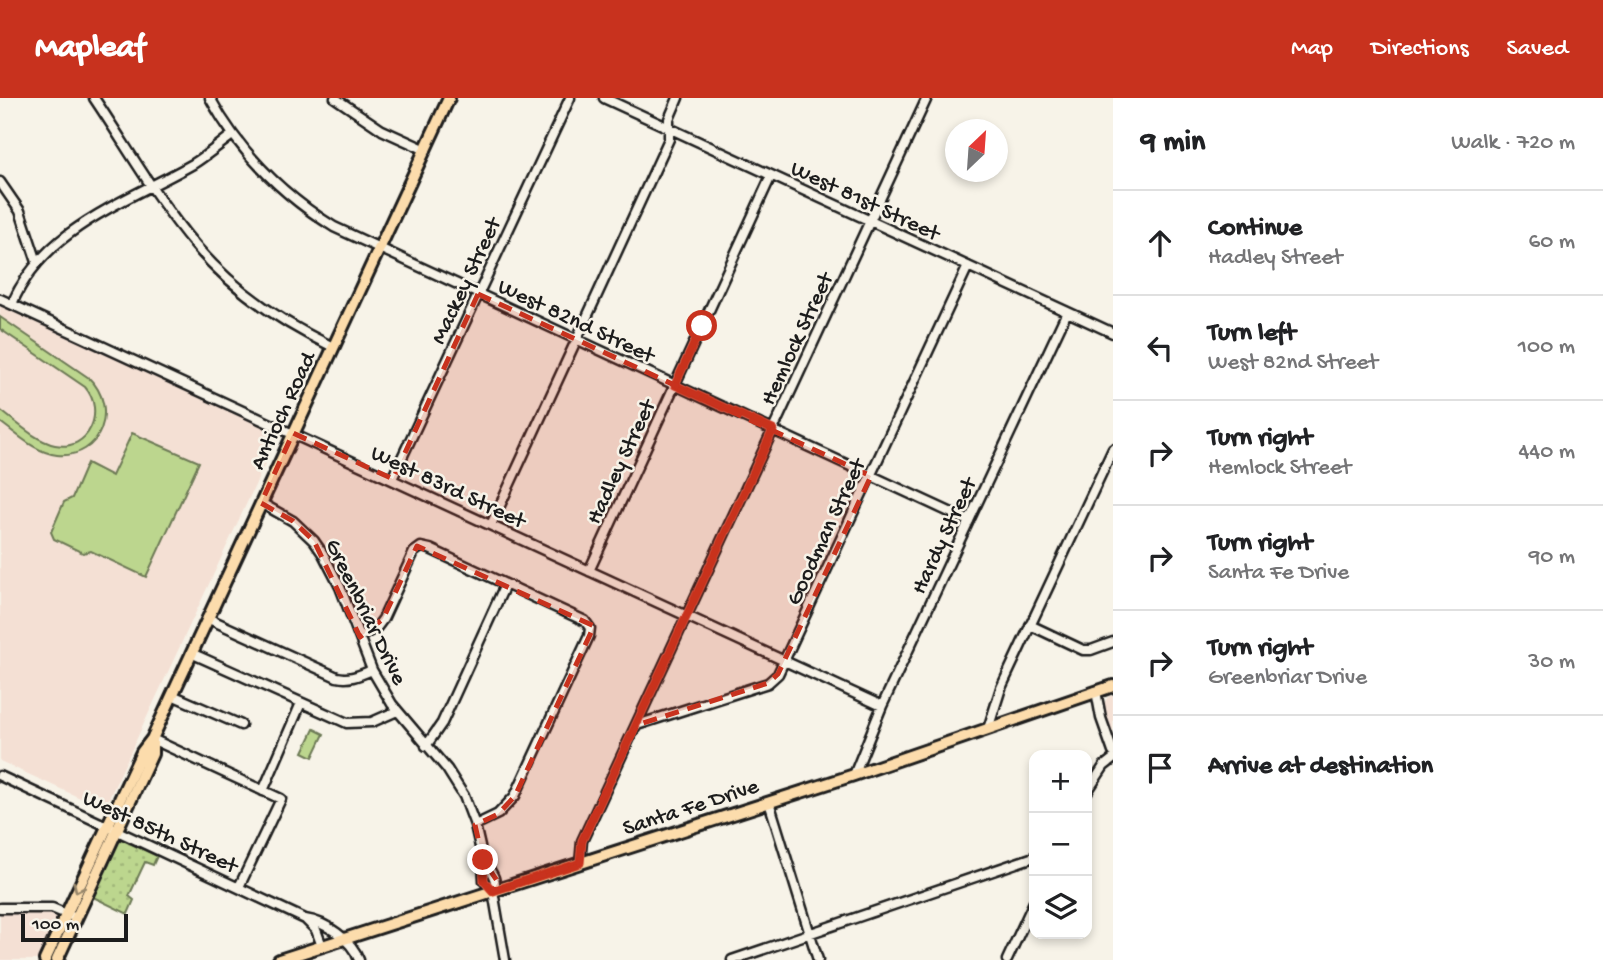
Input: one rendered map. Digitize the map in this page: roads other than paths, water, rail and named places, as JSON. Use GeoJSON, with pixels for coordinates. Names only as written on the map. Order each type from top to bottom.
{"type":"FeatureCollection","features":[{"type":"Feature","properties":{"kind":"main road","name":"Antioch Road"},"geometry":{"type":"LineString","coordinates":[[45,960],[71,916],[112,829],[142,752],[152,739],[449,98]]}},
{"type":"Feature","properties":{"kind":"main road","name":"Santa Fe Drive"},"geometry":{"type":"LineString","coordinates":[[279,960],[854,775],[1113,686]]}},
{"type":"Feature","properties":{"kind":"main road","name":"Antioch Road"},"geometry":{"type":"LineString","coordinates":[[57,960],[71,916]]}},
{"type":"Feature","properties":{"kind":"street"},"geometry":{"type":"LineString","coordinates":[[94,98],[195,246],[226,277],[265,309],[333,347]]}},
{"type":"Feature","properties":{"kind":"street","name":"West 82nd Street"},"geometry":{"type":"LineString","coordinates":[[210,98],[232,135],[267,176],[313,214],[379,249],[969,521]]}},
{"type":"Feature","properties":{"kind":"street"},"geometry":{"type":"LineString","coordinates":[[335,98],[382,130],[425,150]]}},
{"type":"Feature","properties":{"kind":"street","name":"Mackey Street"},"geometry":{"type":"LineString","coordinates":[[393,479],[570,98]]}},
{"type":"Feature","properties":{"kind":"street","name":"West 81st Street"},"geometry":{"type":"LineString","coordinates":[[604,98],[1113,333]]}},
{"type":"Feature","properties":{"kind":"street"},"geometry":{"type":"LineString","coordinates":[[491,525],[670,139],[668,119],[678,98]]}},
{"type":"Feature","properties":{"kind":"street","name":"Hemlock Street"},"geometry":{"type":"LineString","coordinates":[[580,863],[582,841],[927,98]]}},
{"type":"Feature","properties":{"kind":"street"},"geometry":{"type":"LineString","coordinates":[[12,304],[37,261],[80,226],[195,163],[232,135]]}},
{"type":"Feature","properties":{"kind":"street","name":"Hadley Street"},"geometry":{"type":"LineString","coordinates":[[589,571],[771,176]]}},
{"type":"Feature","properties":{"kind":"street"},"geometry":{"type":"LineString","coordinates":[[0,182],[20,211],[37,261]]}},
{"type":"Feature","properties":{"kind":"street","name":"Goodman Street"},"geometry":{"type":"LineString","coordinates":[[637,724],[768,683],[778,674],[968,267]]}},
{"type":"Feature","properties":{"kind":"street","name":"West 83rd Street"},"geometry":{"type":"LineString","coordinates":[[0,299],[882,706]]}},
{"type":"Feature","properties":{"kind":"street","name":"Hardy Street"},"geometry":{"type":"LineString","coordinates":[[854,775],[882,706],[1066,312]]}},
{"type":"Feature","properties":{"kind":"street"},"geometry":{"type":"LineString","coordinates":[[988,729],[998,697],[1030,625],[1113,449]]}},
{"type":"Feature","properties":{"kind":"street","name":"Greenbriar Drive"},"geometry":{"type":"LineString","coordinates":[[261,503],[293,521],[314,541],[340,587],[372,670],[397,711],[454,779],[464,796],[475,825],[483,860],[495,878],[493,891]]}},
{"type":"Feature","properties":{"kind":"street"},"geometry":{"type":"LineString","coordinates":[[359,637],[377,627],[383,619],[414,552],[421,547],[585,621],[590,628],[589,636],[514,796],[498,814],[475,825]]}},
{"type":"Feature","properties":{"kind":"street"},"geometry":{"type":"LineString","coordinates":[[426,746],[442,723],[505,585]]}},
{"type":"Feature","properties":{"kind":"street"},"geometry":{"type":"LineString","coordinates":[[207,618],[337,677],[357,677],[372,670]]}},
{"type":"Feature","properties":{"kind":"street"},"geometry":{"type":"LineString","coordinates":[[1030,625],[1083,650],[1113,642]]}},
{"type":"Feature","properties":{"kind":"street"},"geometry":{"type":"LineString","coordinates":[[191,653],[336,719],[359,724],[372,722],[397,711]]}},
{"type":"Feature","properties":{"kind":"street"},"geometry":{"type":"LineString","coordinates":[[1096,691],[1101,718],[1113,751]]}},
{"type":"Feature","properties":{"kind":"street"},"geometry":{"type":"LineString","coordinates":[[172,695],[241,725]]}},
{"type":"Feature","properties":{"kind":"street"},"geometry":{"type":"LineString","coordinates":[[263,791],[301,703]]}},
{"type":"Feature","properties":{"kind":"street"},"geometry":{"type":"LineString","coordinates":[[152,739],[281,799],[239,887]]}},
{"type":"Feature","properties":{"kind":"street"},"geometry":{"type":"LineString","coordinates":[[1092,784],[1113,758]]}},
{"type":"Feature","properties":{"kind":"street","name":"West 85th Street"},"geometry":{"type":"LineString","coordinates":[[0,776],[305,919],[314,920],[344,939]]}},
{"type":"Feature","properties":{"kind":"street"},"geometry":{"type":"LineString","coordinates":[[769,802],[818,960]]}},
{"type":"Feature","properties":{"kind":"street"},"geometry":{"type":"LineString","coordinates":[[732,960],[1029,859]]}},
{"type":"Feature","properties":{"kind":"street"},"geometry":{"type":"LineString","coordinates":[[493,891],[505,960]]}},
{"type":"Feature","properties":{"kind":"street"},"geometry":{"type":"LineString","coordinates":[[0,908],[52,908],[71,916]]}},
{"type":"Feature","properties":{"kind":"street"},"geometry":{"type":"LineString","coordinates":[[1007,960],[1029,913]]}},
{"type":"Feature","properties":{"kind":"street"},"geometry":{"type":"LineString","coordinates":[[305,919],[316,930],[322,946]]}},
{"type":"Feature","properties":{"kind":"street"},"geometry":{"type":"LineString","coordinates":[[344,939],[355,950],[359,960]]}}]}
